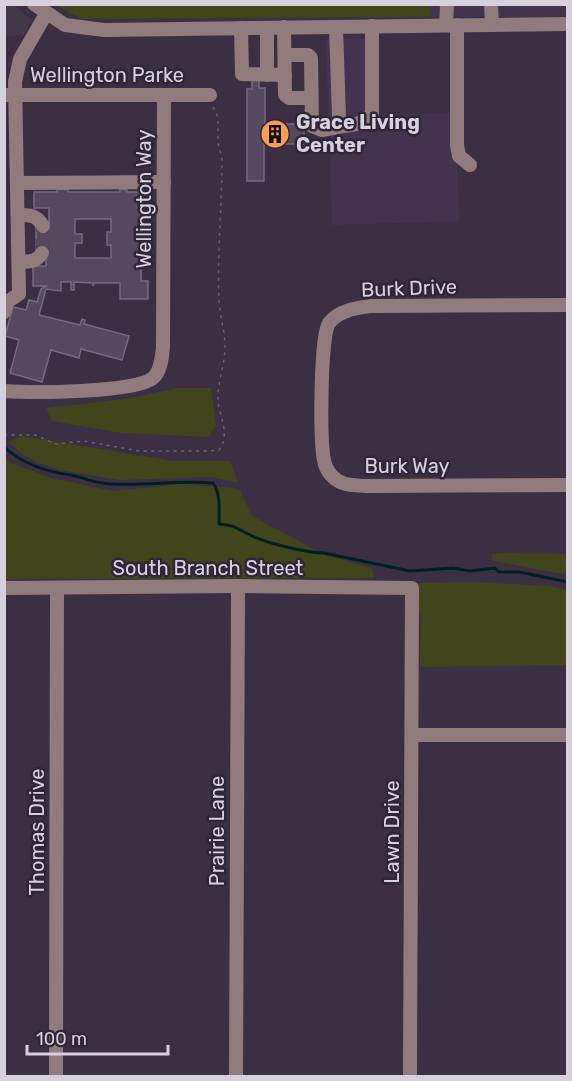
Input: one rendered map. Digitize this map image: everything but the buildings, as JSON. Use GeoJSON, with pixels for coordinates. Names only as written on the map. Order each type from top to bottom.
{"type":"FeatureCollection","features":[{"type":"Feature","properties":{"kind":"street"},"geometry":{"type":"LineString","coordinates":[[34,4],[65,25],[81,29],[567,24]]}},
{"type":"Feature","properties":{"kind":"street"},"geometry":{"type":"LineString","coordinates":[[447,4],[451,25],[459,156],[470,165]]}},
{"type":"Feature","properties":{"kind":"street"},"geometry":{"type":"LineString","coordinates":[[491,4],[492,24]]}},
{"type":"Feature","properties":{"kind":"street"},"geometry":{"type":"LineString","coordinates":[[4,312],[7,302],[19,294],[17,183],[10,95],[20,59],[46,14]]}},
{"type":"Feature","properties":{"kind":"street"},"geometry":{"type":"LineString","coordinates":[[285,55],[310,56],[312,126],[322,130],[355,125],[365,121],[372,114],[372,26]]}},
{"type":"Feature","properties":{"kind":"street"},"geometry":{"type":"LineString","coordinates":[[284,27],[287,98],[311,98]]}},
{"type":"Feature","properties":{"kind":"street"},"geometry":{"type":"LineString","coordinates":[[336,27],[339,117],[343,126]]}},
{"type":"Feature","properties":{"kind":"street"},"geometry":{"type":"LineString","coordinates":[[241,28],[241,72],[244,75],[285,75]]}},
{"type":"Feature","properties":{"kind":"street"},"geometry":{"type":"LineString","coordinates":[[267,28],[267,75]]}},
{"type":"Feature","properties":{"kind":"street","name":"Wellington Parke"},"geometry":{"type":"LineString","coordinates":[[10,95],[210,95]]}},
{"type":"Feature","properties":{"kind":"street","name":"Wellington Way"},"geometry":{"type":"LineString","coordinates":[[4,391],[78,391],[140,384],[154,377],[161,362],[164,302],[164,95]]}},
{"type":"Feature","properties":{"kind":"street"},"geometry":{"type":"LineString","coordinates":[[17,183],[164,182]]}},
{"type":"Feature","properties":{"kind":"street"},"geometry":{"type":"LineString","coordinates":[[18,215],[32,215],[39,219],[43,226]]}},
{"type":"Feature","properties":{"kind":"street"},"geometry":{"type":"LineString","coordinates":[[19,262],[34,261],[39,259],[42,253]]}},
{"type":"Feature","properties":{"kind":"street","name":"Burk Drive"},"geometry":{"type":"LineString","coordinates":[[323,395],[325,336],[329,323],[340,313],[371,306],[567,304]]}},
{"type":"Feature","properties":{"kind":"street","name":"Burk Way"},"geometry":{"type":"LineString","coordinates":[[323,395],[324,461],[332,477],[340,483],[366,486],[567,485]]}},
{"type":"Feature","properties":{"kind":"street","name":"South Branch Street"},"geometry":{"type":"LineString","coordinates":[[4,588],[238,586],[412,588]]}},
{"type":"Feature","properties":{"kind":"street","name":"Prairie Lane"},"geometry":{"type":"LineString","coordinates":[[236,1077],[238,586]]}},
{"type":"Feature","properties":{"kind":"street","name":"Thomas Drive"},"geometry":{"type":"LineString","coordinates":[[56,1077],[57,588]]}},
{"type":"Feature","properties":{"kind":"street","name":"Lawn Drive"},"geometry":{"type":"LineString","coordinates":[[410,1077],[412,588]]}},
{"type":"Feature","properties":{"kind":"street"},"geometry":{"type":"LineString","coordinates":[[412,735],[567,735]]}},
{"type":"Feature","properties":{"kind":"path"},"geometry":{"type":"LineString","coordinates":[[4,435],[35,435],[56,444],[84,441],[139,451],[219,450],[222,445],[223,420],[218,402],[225,352],[219,303],[222,159],[218,142],[218,117],[210,95]]}},
{"type":"Feature","properties":{"kind":"shaded area"},"geometry":{"type":"Polygon","coordinates":[[[5,4],[14,5],[32,20],[23,36],[5,36],[5,4]]]}},
{"type":"Feature","properties":{"kind":"shaded area"},"geometry":{"type":"Polygon","coordinates":[[[430,5],[567,5],[567,17],[430,17],[430,5]]]}},
{"type":"Feature","properties":{"kind":"shaded area"},"geometry":{"type":"Polygon","coordinates":[[[371,38],[373,115],[456,113],[459,221],[332,225],[326,39],[371,38]]]}},
{"type":"Feature","properties":{"kind":"green space"},"geometry":{"type":"Polygon","coordinates":[[[56,5],[430,5],[430,17],[81,19],[56,5]]]}},
{"type":"Feature","properties":{"kind":"green space"},"geometry":{"type":"Polygon","coordinates":[[[178,388],[211,388],[216,425],[209,437],[122,433],[52,421],[46,408],[125,399],[178,388]]]}},
{"type":"Feature","properties":{"kind":"green space"},"geometry":{"type":"Polygon","coordinates":[[[21,436],[174,461],[230,461],[238,482],[210,477],[120,480],[60,470],[22,454],[9,442],[21,436]]]}},
{"type":"Feature","properties":{"kind":"green space"},"geometry":{"type":"Polygon","coordinates":[[[4,457],[11,463],[48,477],[112,491],[181,484],[234,488],[240,490],[252,516],[325,555],[372,568],[374,578],[5,579],[4,457]]]}},
{"type":"Feature","properties":{"kind":"green space"},"geometry":{"type":"Polygon","coordinates":[[[492,554],[567,554],[567,574],[492,561],[492,554]]]}},
{"type":"Feature","properties":{"kind":"green space"},"geometry":{"type":"Polygon","coordinates":[[[471,582],[551,586],[567,590],[567,665],[420,667],[421,617],[417,593],[418,583],[471,582]]]}},
{"type":"Feature","properties":{"kind":"waterway"},"geometry":{"type":"LineString","coordinates":[[4,447],[35,466],[101,483],[213,483],[218,497],[219,524],[287,547],[410,571],[453,568],[470,571],[495,568],[499,572],[519,572],[568,582]]}},
{"type":"Feature","properties":{"kind":"tunnel"},"geometry":{"type":"LineString","coordinates":[[42,253],[43,226]]}},
{"type":"Feature","properties":{"kind":"place","name":"Grace Living Center"},"geometry":{"type":"Point","coordinates":[275,134]}}]}
